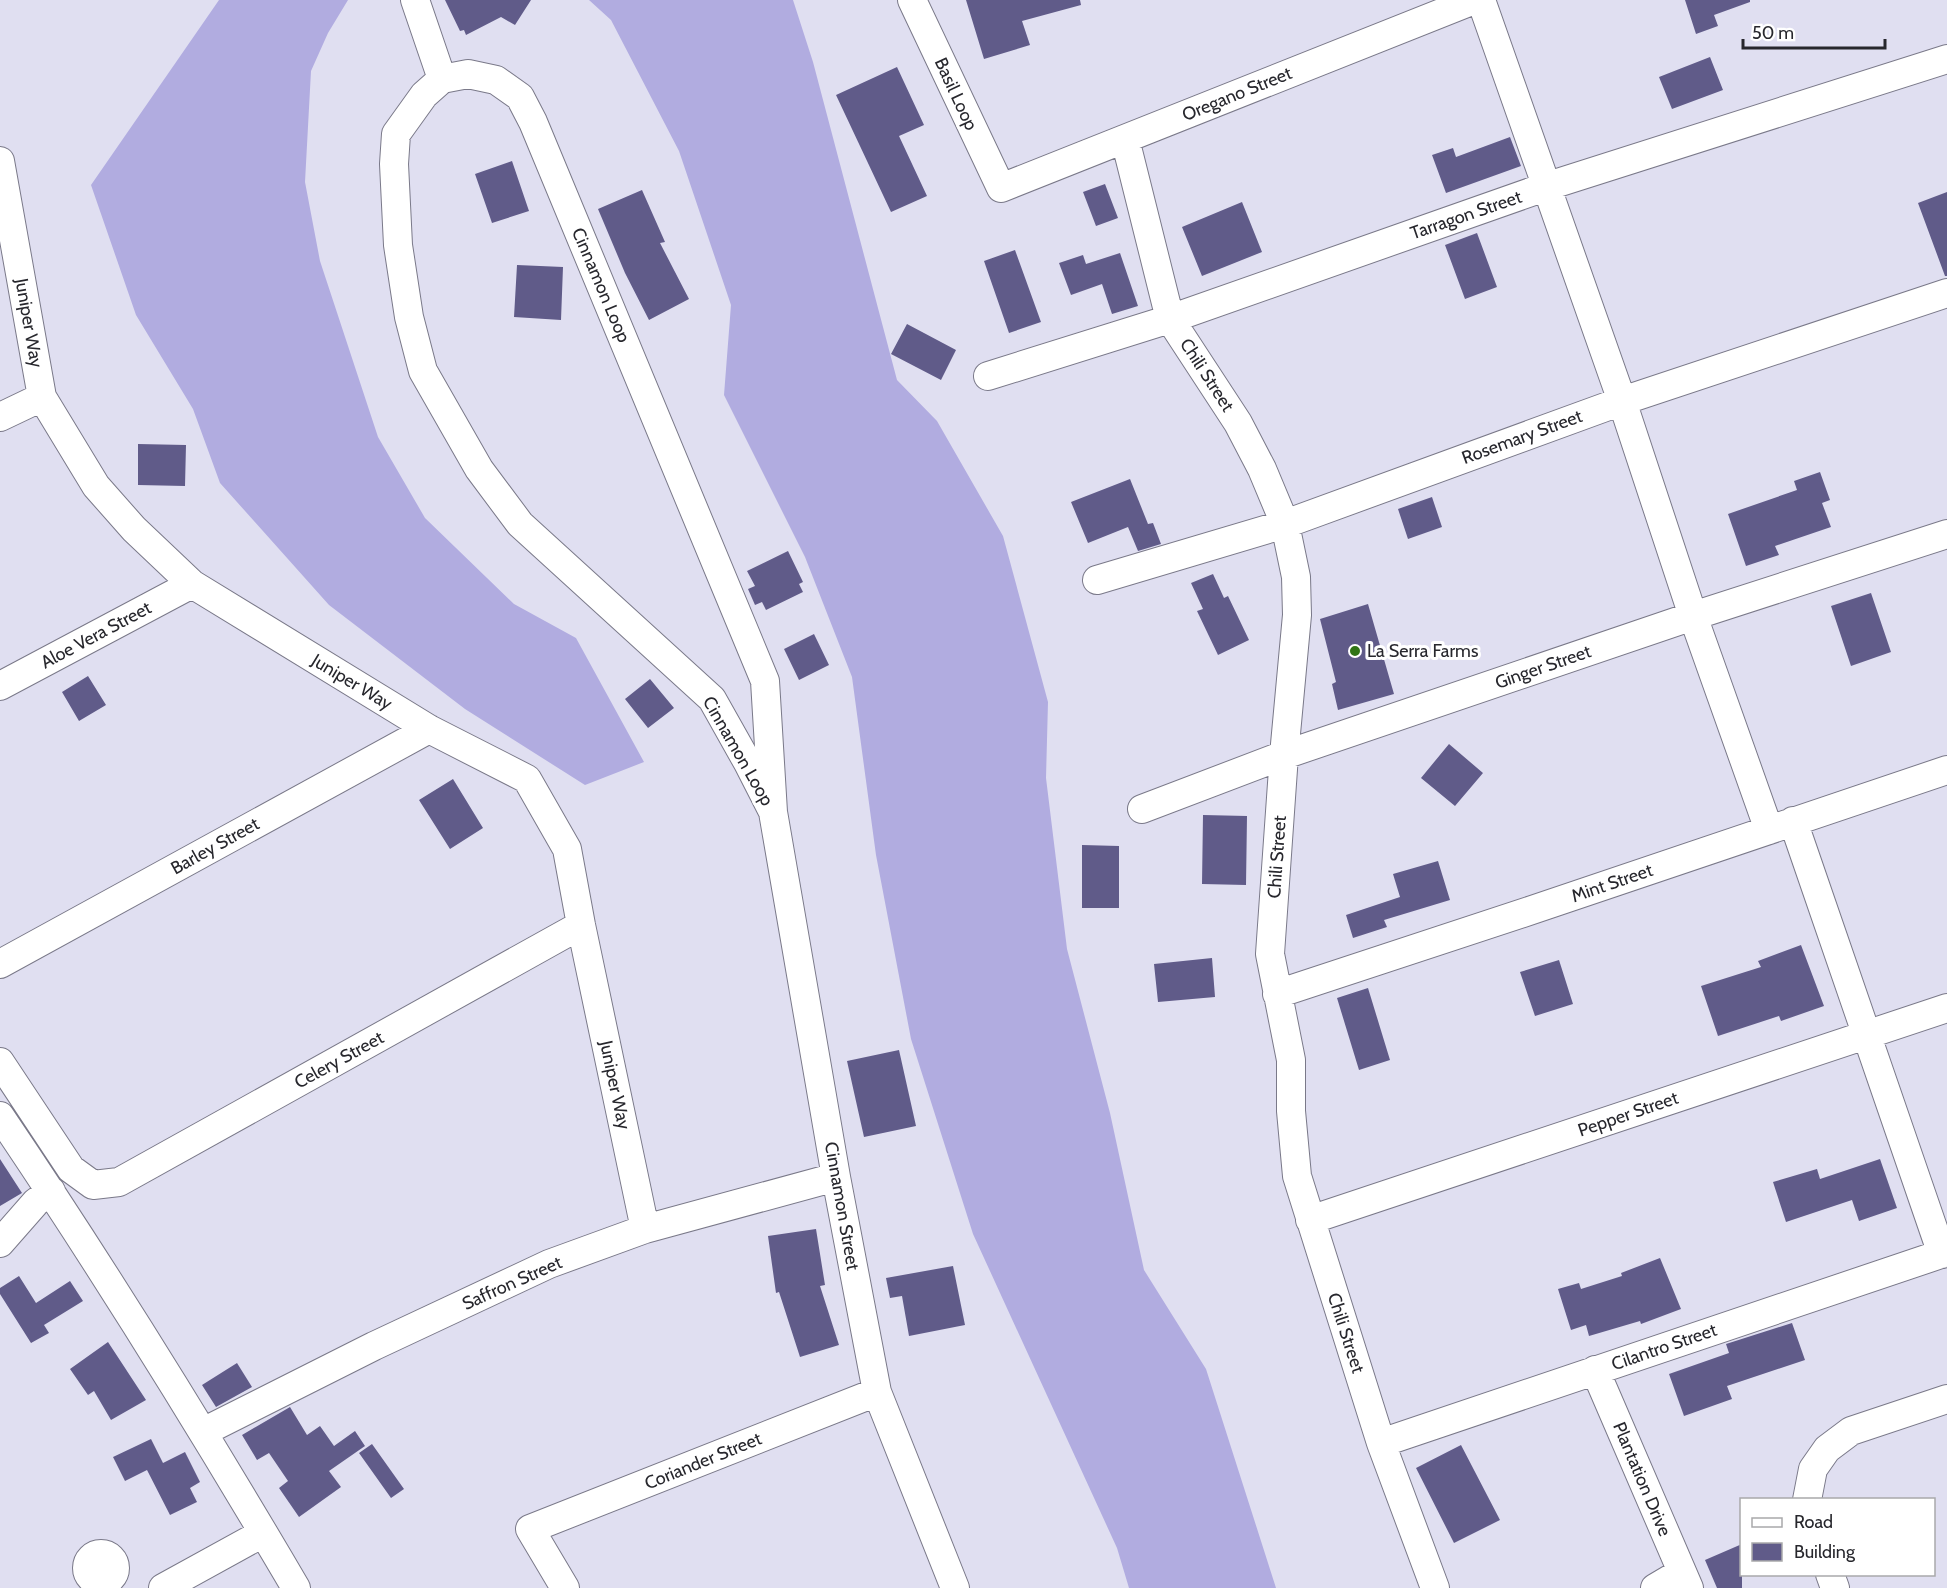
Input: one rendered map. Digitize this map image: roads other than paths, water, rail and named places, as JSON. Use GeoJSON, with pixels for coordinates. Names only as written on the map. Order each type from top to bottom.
{"type":"FeatureCollection","features":[{"type":"Feature","properties":{"kind":"street"},"geometry":{"type":"LineString","coordinates":[[415,0],[442,79]]}},
{"type":"Feature","properties":{"kind":"street","name":"Basil Loop"},"geometry":{"type":"LineString","coordinates":[[912,0],[1000,188]]}},
{"type":"Feature","properties":{"kind":"street","name":"Oregano Street"},"geometry":{"type":"LineString","coordinates":[[1000,188],[1473,0]]}},
{"type":"Feature","properties":{"kind":"street"},"geometry":{"type":"LineString","coordinates":[[1481,0],[1622,401],[1693,616],[1867,1034],[1944,1253]]}},
{"type":"Feature","properties":{"kind":"street","name":"Tarragon Street"},"geometry":{"type":"LineString","coordinates":[[988,376],[1170,319],[1548,186],[1947,59]]}},
{"type":"Feature","properties":{"kind":"street","name":"Cinnamon Loop"},"geometry":{"type":"LineString","coordinates":[[468,74],[496,80],[520,97],[533,123],[765,681],[773,812],[712,699],[520,524],[479,470],[423,371],[409,316],[398,245],[394,164],[396,134],[424,95],[442,79],[468,74]]}},
{"type":"Feature","properties":{"kind":"street","name":"Chili Street"},"geometry":{"type":"LineString","coordinates":[[1125,139],[1170,319],[1239,423],[1262,469],[1285,524],[1296,577],[1297,615],[1284,755],[1270,954],[1291,1060],[1291,1111],[1297,1176],[1381,1443],[1435,1588]]}},
{"type":"Feature","properties":{"kind":"street","name":"Juniper Way"},"geometry":{"type":"LineString","coordinates":[[1,174],[42,398],[96,486],[134,529],[192,584],[429,729],[527,779],[567,849],[645,1229]]}},
{"type":"Feature","properties":{"kind":"street","name":"Rosemary Street"},"geometry":{"type":"LineString","coordinates":[[1097,580],[1285,524],[1622,401],[1947,293]]}},
{"type":"Feature","properties":{"kind":"street"},"geometry":{"type":"LineString","coordinates":[[0,417],[42,398]]}},
{"type":"Feature","properties":{"kind":"street","name":"Ginger Street"},"geometry":{"type":"LineString","coordinates":[[1142,809],[1284,755],[1693,616],[1947,534]]}},
{"type":"Feature","properties":{"kind":"street","name":"Aloe Vera Street"},"geometry":{"type":"LineString","coordinates":[[0,686],[192,584]]}},
{"type":"Feature","properties":{"kind":"street","name":"Barley Street"},"geometry":{"type":"LineString","coordinates":[[0,964],[429,729]]}},
{"type":"Feature","properties":{"kind":"street","name":"Mint Street"},"geometry":{"type":"LineString","coordinates":[[1277,994],[1947,770]]}},
{"type":"Feature","properties":{"kind":"street","name":"Cinnamon Street"},"geometry":{"type":"LineString","coordinates":[[773,812],[836,1177],[877,1392],[956,1588]]}},
{"type":"Feature","properties":{"kind":"street","name":"Celery Street"},"geometry":{"type":"LineString","coordinates":[[0,1062],[71,1169],[93,1185],[119,1182],[581,924]]}},
{"type":"Feature","properties":{"kind":"street","name":"Pepper Street"},"geometry":{"type":"LineString","coordinates":[[1310,1220],[1947,1008]]}},
{"type":"Feature","properties":{"kind":"street"},"geometry":{"type":"LineString","coordinates":[[0,1116],[51,1191],[203,1432],[296,1588]]}},
{"type":"Feature","properties":{"kind":"street","name":"Saffron Street"},"geometry":{"type":"LineString","coordinates":[[203,1432],[374,1346],[549,1264],[645,1229],[836,1177]]}},
{"type":"Feature","properties":{"kind":"street"},"geometry":{"type":"LineString","coordinates":[[0,1243],[36,1202],[51,1191]]}},
{"type":"Feature","properties":{"kind":"street","name":"Cilantro Street"},"geometry":{"type":"LineString","coordinates":[[1381,1443],[1944,1253]]}},
{"type":"Feature","properties":{"kind":"street","name":"Plantation Drive"},"geometry":{"type":"LineString","coordinates":[[1595,1370],[1685,1580]]}},
{"type":"Feature","properties":{"kind":"street","name":"Coriander Street"},"geometry":{"type":"LineString","coordinates":[[565,1588],[530,1529],[877,1392]]}},
{"type":"Feature","properties":{"kind":"street"},"geometry":{"type":"LineString","coordinates":[[1807,1498],[1813,1469],[1827,1449],[1851,1431],[1947,1399]]}},
{"type":"Feature","properties":{"kind":"street"},"geometry":{"type":"LineString","coordinates":[[163,1588],[263,1533]]}},
{"type":"Feature","properties":{"kind":"street"},"geometry":{"type":"LineString","coordinates":[[1655,1588],[1685,1580]]}},
{"type":"Feature","properties":{"kind":"place","name":"La Serra Farms"},"geometry":{"type":"Point","coordinates":[1355,651]}}]}
